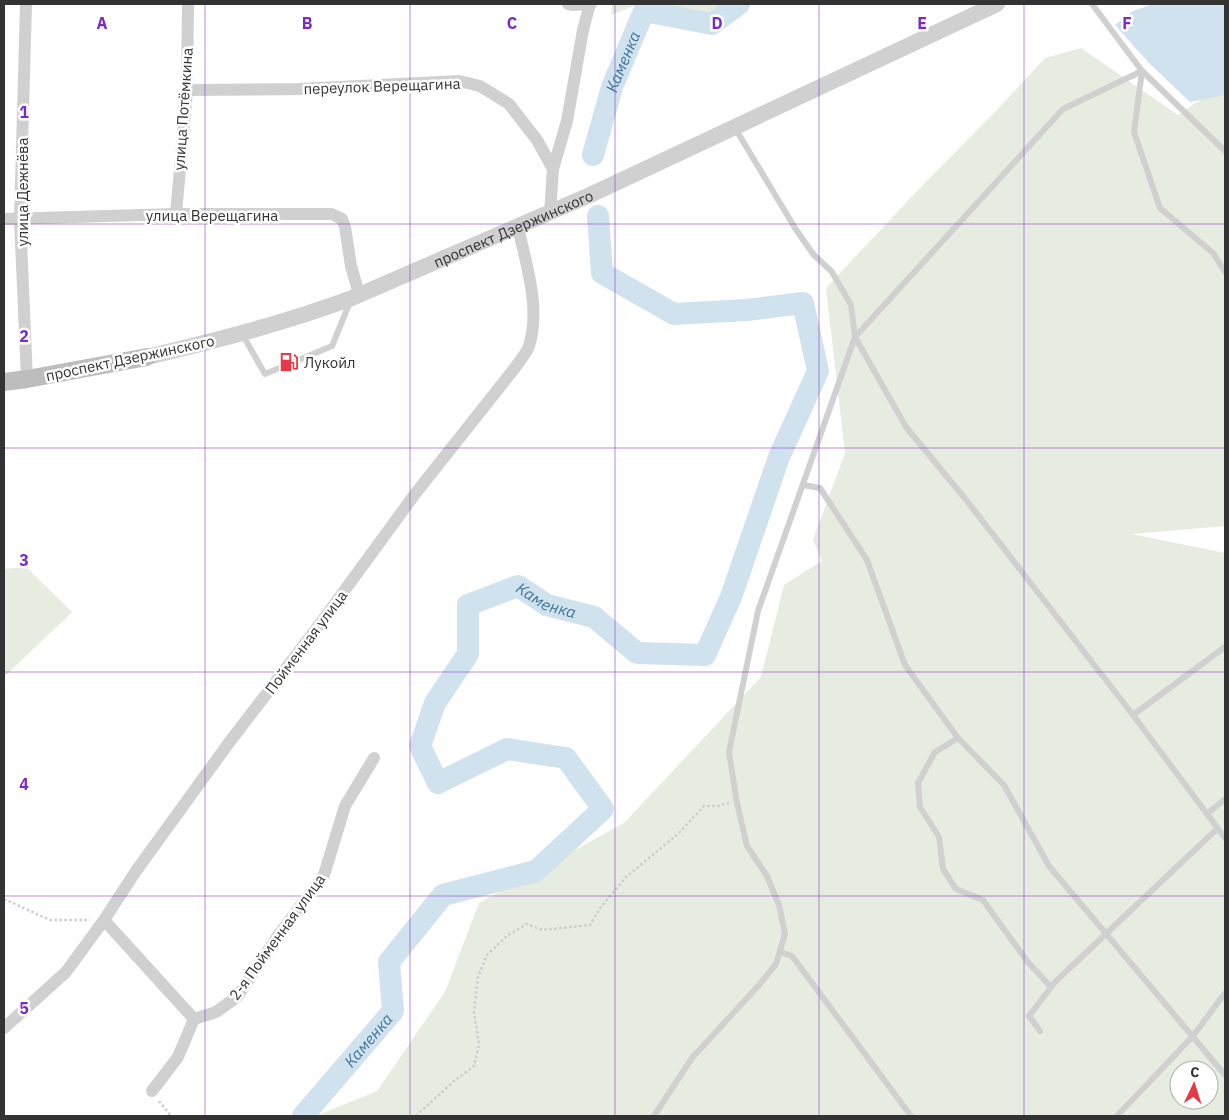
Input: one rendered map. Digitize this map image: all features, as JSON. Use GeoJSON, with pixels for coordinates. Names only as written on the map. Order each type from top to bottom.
{"type":"FeatureCollection","features":[{"type":"Feature","properties":{"kind":"main road","name":"проспект Дзержинского"},"geometry":{"type":"LineString","coordinates":[[4,382],[147,356]]}},
{"type":"Feature","properties":{"kind":"street","name":"улица Дежнёва"},"geometry":{"type":"LineString","coordinates":[[26,4],[20,219],[27,379]]}},
{"type":"Feature","properties":{"kind":"street","name":"улица Потёмкина"},"geometry":{"type":"LineString","coordinates":[[176,214],[186,90],[188,4]]}},
{"type":"Feature","properties":{"kind":"street"},"geometry":{"type":"LineString","coordinates":[[550,213],[553,169],[567,121],[583,30],[591,4],[572,6],[568,4]]}},
{"type":"Feature","properties":{"kind":"street","name":"проспект Дзержинского"},"geometry":{"type":"LineString","coordinates":[[147,356],[242,334],[318,311],[356,296],[550,213],[997,4]]}},
{"type":"Feature","properties":{"kind":"street","name":"переулок Верещагина"},"geometry":{"type":"LineString","coordinates":[[186,90],[299,89],[459,81],[480,86],[509,104],[537,140],[553,169]]}},
{"type":"Feature","properties":{"kind":"street","name":"улица Верещагина"},"geometry":{"type":"LineString","coordinates":[[4,219],[176,214],[332,214],[342,219],[345,227],[356,296]]}},
{"type":"Feature","properties":{"kind":"street","name":"Пойменная улица"},"geometry":{"type":"LineString","coordinates":[[4,1028],[66,972],[228,744],[320,624],[415,494],[514,369],[528,348],[532,331],[533,306],[518,227]]}},
{"type":"Feature","properties":{"kind":"street","name":"2-я Пойменная улица"},"geometry":{"type":"LineString","coordinates":[[194,1019],[216,1012],[236,997],[277,937],[324,875],[345,806],[374,758]]}},
{"type":"Feature","properties":{"kind":"street"},"geometry":{"type":"LineString","coordinates":[[104,920],[194,1019],[178,1057],[152,1091]]}},
{"type":"Feature","properties":{"kind":"lane"},"geometry":{"type":"LineString","coordinates":[[1092,4],[1142,71],[1225,151]]}},
{"type":"Feature","properties":{"kind":"lane"},"geometry":{"type":"LineString","coordinates":[[1142,71],[1134,132],[1160,208],[1213,253],[1225,272]]}},
{"type":"Feature","properties":{"kind":"lane"},"geometry":{"type":"LineString","coordinates":[[654,1116],[692,1058],[776,964],[785,934],[779,905],[767,876],[747,846],[737,803],[730,752],[758,611],[855,337],[1063,109],[1142,71]]}},
{"type":"Feature","properties":{"kind":"lane"},"geometry":{"type":"LineString","coordinates":[[734,128],[795,228],[813,254],[832,272],[851,305],[855,337],[906,427],[1133,715],[1225,838]]}},
{"type":"Feature","properties":{"kind":"lane"},"geometry":{"type":"LineString","coordinates":[[242,334],[265,374],[332,346],[356,296]]}},
{"type":"Feature","properties":{"kind":"lane"},"geometry":{"type":"LineString","coordinates":[[803,485],[820,488],[867,560],[905,665],[958,738],[1004,785],[1049,866],[1225,1075]]}},
{"type":"Feature","properties":{"kind":"lane"},"geometry":{"type":"LineString","coordinates":[[1133,715],[1225,647]]}},
{"type":"Feature","properties":{"kind":"lane"},"geometry":{"type":"LineString","coordinates":[[958,738],[935,752],[918,783],[920,807],[938,837],[942,869],[956,889],[983,900],[1027,961],[1051,987]]}},
{"type":"Feature","properties":{"kind":"lane"},"geometry":{"type":"LineString","coordinates":[[1207,814],[1225,799]]}},
{"type":"Feature","properties":{"kind":"lane"},"geometry":{"type":"LineString","coordinates":[[1040,1032],[1030,1016],[1051,987],[1218,828]]}},
{"type":"Feature","properties":{"kind":"lane"},"geometry":{"type":"LineString","coordinates":[[780,952],[792,956],[911,1116]]}},
{"type":"Feature","properties":{"kind":"lane"},"geometry":{"type":"LineString","coordinates":[[1117,1116],[1193,1036],[1225,993]]}},
{"type":"Feature","properties":{"kind":"path"},"geometry":{"type":"LineString","coordinates":[[416,1116],[454,1081],[474,1066],[479,1044],[474,1012],[476,994],[478,977],[487,955],[508,935],[527,924],[542,930],[590,925],[600,908],[626,877],[678,834],[704,806],[737,803]]}},
{"type":"Feature","properties":{"kind":"path"},"geometry":{"type":"LineString","coordinates":[[4,899],[50,920],[104,920]]}},
{"type":"Feature","properties":{"kind":"path"},"geometry":{"type":"LineString","coordinates":[[152,1091],[171,1116]]}},
{"type":"Feature","properties":{"kind":"shaded area"},"geometry":{"type":"Polygon","coordinates":[[[612,4],[746,4],[710,27],[634,6],[611,15],[612,4]]]}},
{"type":"Feature","properties":{"kind":"shaded area"},"geometry":{"type":"Polygon","coordinates":[[[1081,48],[1178,115],[1225,83],[1225,526],[1132,534],[1225,553],[1225,1116],[316,1116],[377,1091],[445,992],[479,903],[624,823],[761,677],[784,585],[822,561],[813,540],[845,453],[826,288],[917,191],[1045,58],[1081,48]]]}},
{"type":"Feature","properties":{"kind":"shaded area"},"geometry":{"type":"Polygon","coordinates":[[[26,567],[72,612],[4,677],[4,569],[26,567]]]}},
{"type":"Feature","properties":{"kind":"water"},"geometry":{"type":"Polygon","coordinates":[[[1153,4],[1225,4],[1225,95],[1190,102],[1147,61],[1115,25],[1133,11],[1153,4]]]}},
{"type":"Feature","properties":{"kind":"waterway","name":"Каменка"},"geometry":{"type":"LineString","coordinates":[[593,155],[612,87],[644,11],[712,24],[739,4]]}},
{"type":"Feature","properties":{"kind":"waterway","name":"Каменка"},"geometry":{"type":"LineString","coordinates":[[303,1116],[393,1011],[389,962],[443,895],[536,871],[603,809],[566,758],[507,749],[438,783],[420,746],[435,703],[468,654],[468,605],[518,586],[547,605],[594,617],[637,653],[705,655],[731,597],[779,457],[818,371],[803,303],[747,310],[674,314],[602,273],[598,216]]}},
{"type":"Feature","properties":{"kind":"place","name":"Лукойл"},"geometry":{"type":"Point","coordinates":[289,362]}}]}
